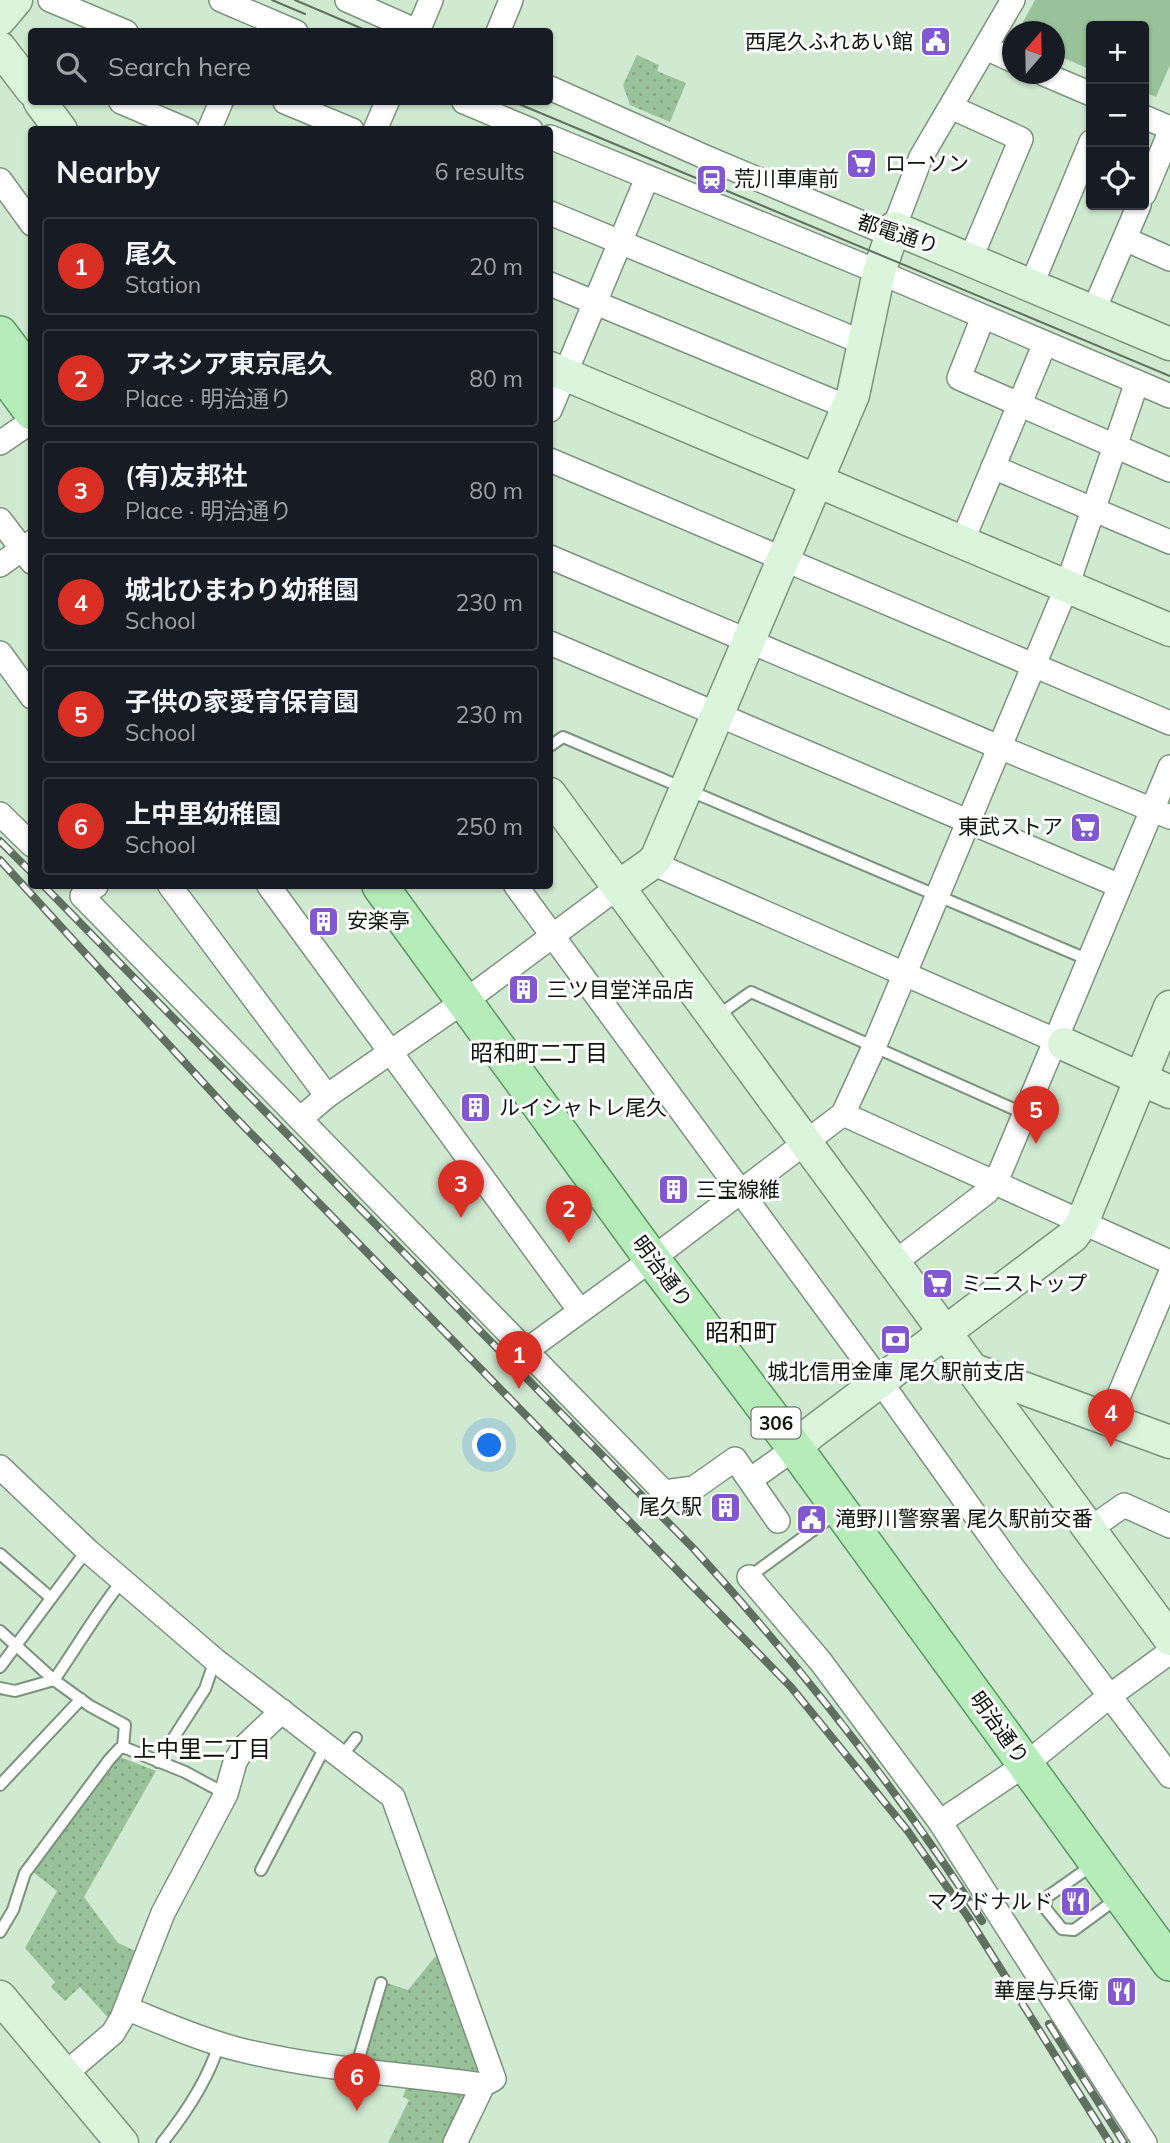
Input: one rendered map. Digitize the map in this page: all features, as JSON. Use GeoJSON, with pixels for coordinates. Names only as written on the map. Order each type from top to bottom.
{"type":"FeatureCollection","features":[{"type":"Feature","properties":{"kind":"main road"},"geometry":{"type":"LineString","coordinates":[[0,334],[28,371]]}},
{"type":"Feature","properties":{"kind":"main road"},"geometry":{"type":"LineString","coordinates":[[0,369],[28,407]]}},
{"type":"Feature","properties":{"kind":"main road","name":"明治通り"},"geometry":{"type":"LineString","coordinates":[[383,889],[473,995]]}},
{"type":"Feature","properties":{"kind":"main road","name":"明治通り"},"geometry":{"type":"LineString","coordinates":[[406,889],[473,995],[661,1253],[1034,1758],[1170,1928]]}},
{"type":"Feature","properties":{"kind":"main road","name":"明治通り"},"geometry":{"type":"LineString","coordinates":[[1034,1758],[1097,1863],[1170,1963]]}},
{"type":"Feature","properties":{"kind":"street"},"geometry":{"type":"LineString","coordinates":[[0,19],[16,0]]}},
{"type":"Feature","properties":{"kind":"street"},"geometry":{"type":"LineString","coordinates":[[50,0],[116,28]]}},
{"type":"Feature","properties":{"kind":"street"},"geometry":{"type":"LineString","coordinates":[[221,0],[253,23],[277,28]]}},
{"type":"Feature","properties":{"kind":"street"},"geometry":{"type":"LineString","coordinates":[[347,0],[412,28]]}},
{"type":"Feature","properties":{"kind":"street"},"geometry":{"type":"LineString","coordinates":[[420,28],[430,0]]}},
{"type":"Feature","properties":{"kind":"street"},"geometry":{"type":"LineString","coordinates":[[500,28],[511,0]]}},
{"type":"Feature","properties":{"kind":"street"},"geometry":{"type":"LineString","coordinates":[[300,1119],[652,863],[853,395],[879,272],[921,157],[1013,0]]}},
{"type":"Feature","properties":{"kind":"street"},"geometry":{"type":"LineString","coordinates":[[986,48],[1002,55]]}},
{"type":"Feature","properties":{"kind":"street"},"geometry":{"type":"LineString","coordinates":[[12,56],[28,83]]}},
{"type":"Feature","properties":{"kind":"street"},"geometry":{"type":"LineString","coordinates":[[1065,83],[1086,92]]}},
{"type":"Feature","properties":{"kind":"street","name":"都電通り"},"geometry":{"type":"LineString","coordinates":[[553,89],[705,157],[892,232],[970,260],[1170,344]]}},
{"type":"Feature","properties":{"kind":"street"},"geometry":{"type":"LineString","coordinates":[[42,105],[58,126]]}},
{"type":"Feature","properties":{"kind":"street"},"geometry":{"type":"LineString","coordinates":[[128,105],[178,126]]}},
{"type":"Feature","properties":{"kind":"street"},"geometry":{"type":"LineString","coordinates":[[211,126],[220,105]]}},
{"type":"Feature","properties":{"kind":"street"},"geometry":{"type":"LineString","coordinates":[[292,105],[342,126]]}},
{"type":"Feature","properties":{"kind":"street"},"geometry":{"type":"LineString","coordinates":[[377,126],[386,105]]}},
{"type":"Feature","properties":{"kind":"street"},"geometry":{"type":"LineString","coordinates":[[471,105],[521,126]]}},
{"type":"Feature","properties":{"kind":"street"},"geometry":{"type":"LineString","coordinates":[[951,107],[1021,139],[970,260]]}},
{"type":"Feature","properties":{"kind":"street"},"geometry":{"type":"LineString","coordinates":[[1149,120],[1170,130],[1149,182]]}},
{"type":"Feature","properties":{"kind":"street","name":"都電通り"},"geometry":{"type":"LineString","coordinates":[[553,138],[879,272],[1170,396]]}},
{"type":"Feature","properties":{"kind":"street"},"geometry":{"type":"LineString","coordinates":[[1031,286],[1089,147]]}},
{"type":"Feature","properties":{"kind":"street"},"geometry":{"type":"LineString","coordinates":[[553,393],[557,371],[594,303],[647,178]]}},
{"type":"Feature","properties":{"kind":"street"},"geometry":{"type":"LineString","coordinates":[[0,180],[28,218]]}},
{"type":"Feature","properties":{"kind":"street"},"geometry":{"type":"LineString","coordinates":[[1093,312],[1137,210]]}},
{"type":"Feature","properties":{"kind":"street"},"geometry":{"type":"LineString","coordinates":[[553,214],[864,344]]}},
{"type":"Feature","properties":{"kind":"street"},"geometry":{"type":"LineString","coordinates":[[1125,239],[1170,258]]}},
{"type":"Feature","properties":{"kind":"street"},"geometry":{"type":"LineString","coordinates":[[553,285],[848,407]]}},
{"type":"Feature","properties":{"kind":"street"},"geometry":{"type":"LineString","coordinates":[[983,317],[959,378],[1170,470]]}},
{"type":"Feature","properties":{"kind":"street"},"geometry":{"type":"LineString","coordinates":[[962,542],[1045,343]]}},
{"type":"Feature","properties":{"kind":"street"},"geometry":{"type":"LineString","coordinates":[[557,371],[1170,630]]}},
{"type":"Feature","properties":{"kind":"street"},"geometry":{"type":"LineString","coordinates":[[527,1349],[661,1253],[843,1114],[874,1047],[1067,586],[1137,382]]}},
{"type":"Feature","properties":{"kind":"street"},"geometry":{"type":"LineString","coordinates":[[0,443],[28,424]]}},
{"type":"Feature","properties":{"kind":"street"},"geometry":{"type":"LineString","coordinates":[[553,461],[1170,723]]}},
{"type":"Feature","properties":{"kind":"street"},"geometry":{"type":"LineString","coordinates":[[993,467],[1170,542]]}},
{"type":"Feature","properties":{"kind":"street"},"geometry":{"type":"LineString","coordinates":[[0,520],[28,551],[0,565]]}},
{"type":"Feature","properties":{"kind":"street"},"geometry":{"type":"LineString","coordinates":[[553,558],[1161,813]]}},
{"type":"Feature","properties":{"kind":"street"},"geometry":{"type":"LineString","coordinates":[[553,644],[1120,886]]}},
{"type":"Feature","properties":{"kind":"street"},"geometry":{"type":"LineString","coordinates":[[0,653],[28,691]]}},
{"type":"Feature","properties":{"kind":"street"},"geometry":{"type":"LineString","coordinates":[[894,1263],[987,1192],[993,1183],[1060,1042],[1089,960],[1120,886],[1161,813],[1170,767]]}},
{"type":"Feature","properties":{"kind":"street"},"geometry":{"type":"LineString","coordinates":[[553,798],[1170,1639]]}},
{"type":"Feature","properties":{"kind":"street"},"geometry":{"type":"LineString","coordinates":[[0,814],[28,841]]}},
{"type":"Feature","properties":{"kind":"street"},"geometry":{"type":"LineString","coordinates":[[652,863],[1170,1092]]}},
{"type":"Feature","properties":{"kind":"street"},"geometry":{"type":"LineString","coordinates":[[83,889],[300,1119],[664,1492],[694,1488],[735,1459],[778,1521]]}},
{"type":"Feature","properties":{"kind":"street"},"geometry":{"type":"LineString","coordinates":[[172,889],[327,1097]]}},
{"type":"Feature","properties":{"kind":"street"},"geometry":{"type":"LineString","coordinates":[[271,889],[580,1311]]}},
{"type":"Feature","properties":{"kind":"street"},"geometry":{"type":"LineString","coordinates":[[518,889],[880,1381],[1008,1561],[1170,1776]]}},
{"type":"Feature","properties":{"kind":"street"},"geometry":{"type":"LineString","coordinates":[[750,1480],[1073,1236],[1082,1223],[1170,1007]]}},
{"type":"Feature","properties":{"kind":"street"},"geometry":{"type":"LineString","coordinates":[[843,1114],[1170,1262]]}},
{"type":"Feature","properties":{"kind":"street"},"geometry":{"type":"LineString","coordinates":[[1109,1419],[1170,1274]]}},
{"type":"Feature","properties":{"kind":"street"},"geometry":{"type":"LineString","coordinates":[[971,1369],[1170,1442]]}},
{"type":"Feature","properties":{"kind":"street"},"geometry":{"type":"LineString","coordinates":[[0,1467],[87,1550],[215,1660],[393,1797],[494,2079],[483,2085],[455,2143]]}},
{"type":"Feature","properties":{"kind":"street"},"geometry":{"type":"LineString","coordinates":[[1090,1530],[1124,1505],[1170,1526]]}},
{"type":"Feature","properties":{"kind":"street"},"geometry":{"type":"LineString","coordinates":[[749,1577],[846,1695],[940,1822],[1145,2143]]}},
{"type":"Feature","properties":{"kind":"street"},"geometry":{"type":"LineString","coordinates":[[940,1822],[1034,1758],[1111,1695],[1170,1652]]}},
{"type":"Feature","properties":{"kind":"street"},"geometry":{"type":"LineString","coordinates":[[65,2074],[113,2033],[126,2008],[163,1913],[226,1794],[235,1762],[243,1748],[282,1711]]}},
{"type":"Feature","properties":{"kind":"street"},"geometry":{"type":"LineString","coordinates":[[0,1997],[122,2143]]}},
{"type":"Feature","properties":{"kind":"street"},"geometry":{"type":"LineString","coordinates":[[126,2008],[219,2044],[268,2056],[337,2068],[356,2068],[483,2085]]}},
{"type":"Feature","properties":{"kind":"lane"},"geometry":{"type":"LineString","coordinates":[[553,744],[563,737],[1089,960]]}},
{"type":"Feature","properties":{"kind":"lane"},"geometry":{"type":"LineString","coordinates":[[714,1018],[751,992],[1025,1114]]}},
{"type":"Feature","properties":{"kind":"lane"},"geometry":{"type":"LineString","coordinates":[[749,1577],[827,1520]]}},
{"type":"Feature","properties":{"kind":"lane"},"geometry":{"type":"LineString","coordinates":[[0,1667],[87,1550]]}},
{"type":"Feature","properties":{"kind":"lane"},"geometry":{"type":"LineString","coordinates":[[0,1555],[51,1598]]}},
{"type":"Feature","properties":{"kind":"lane"},"geometry":{"type":"LineString","coordinates":[[0,1688],[15,1691],[54,1680],[82,1634],[122,1581]]}},
{"type":"Feature","properties":{"kind":"lane"},"geometry":{"type":"LineString","coordinates":[[0,1631],[54,1680],[125,1725],[123,1747]]}},
{"type":"Feature","properties":{"kind":"lane"},"geometry":{"type":"LineString","coordinates":[[158,1762],[205,1689],[215,1660]]}},
{"type":"Feature","properties":{"kind":"lane"},"geometry":{"type":"LineString","coordinates":[[0,1785],[81,1699]]}},
{"type":"Feature","properties":{"kind":"lane"},"geometry":{"type":"LineString","coordinates":[[261,1870],[334,1751],[356,1738]]}},
{"type":"Feature","properties":{"kind":"lane"},"geometry":{"type":"LineString","coordinates":[[123,1747],[185,1772],[226,1794]]}},
{"type":"Feature","properties":{"kind":"lane"},"geometry":{"type":"LineString","coordinates":[[0,1932],[13,1910],[25,1873],[108,1760],[123,1747]]}},
{"type":"Feature","properties":{"kind":"lane"},"geometry":{"type":"LineString","coordinates":[[1097,1863],[1047,1897],[1045,1908],[1062,1929],[1074,1930],[1121,1896]]}},
{"type":"Feature","properties":{"kind":"lane"},"geometry":{"type":"LineString","coordinates":[[356,2068],[381,1983]]}},
{"type":"Feature","properties":{"kind":"lane"},"geometry":{"type":"LineString","coordinates":[[162,2143],[182,2118],[201,2085],[213,2063],[219,2044]]}},
{"type":"Feature","properties":{"kind":"green space"},"geometry":{"type":"Polygon","coordinates":[[[1035,0],[1170,0],[1170,65],[1156,97],[1149,94],[1149,21],[1086,21],[1086,68],[1065,58],[1065,21],[1023,21],[1035,0]]]}},
{"type":"Feature","properties":{"kind":"green space"},"geometry":{"type":"Polygon","coordinates":[[[637,55],[659,65],[657,71],[686,83],[670,122],[630,105],[623,85],[637,55]]]}},
{"type":"Feature","properties":{"kind":"green space"},"geometry":{"type":"Polygon","coordinates":[[[120,1757],[156,1771],[84,1897],[118,1943],[140,1953],[113,2023],[80,1987],[65,2001],[51,1987],[55,1982],[25,1948],[57,1891],[33,1872],[120,1757]]]}},
{"type":"Feature","properties":{"kind":"green space"},"geometry":{"type":"Polygon","coordinates":[[[439,1952],[485,2071],[478,2076],[363,2065],[387,1983],[408,1990],[439,1952]]]}},
{"type":"Feature","properties":{"kind":"green space"},"geometry":{"type":"Polygon","coordinates":[[[407,2085],[468,2090],[451,2143],[388,2143],[409,2100],[403,2097],[407,2085]]]}},
{"type":"Feature","properties":{"kind":"tram line"},"geometry":{"type":"LineString","coordinates":[[272,0],[305,14]]}},
{"type":"Feature","properties":{"kind":"tram line"},"geometry":{"type":"LineString","coordinates":[[295,0],[361,28]]}},
{"type":"Feature","properties":{"kind":"tram line"},"geometry":{"type":"LineString","coordinates":[[521,105],[1170,376]]}},
{"type":"Feature","properties":{"kind":"railway"},"geometry":{"type":"LineString","coordinates":[[0,841],[28,869]]}},
{"type":"Feature","properties":{"kind":"railway"},"geometry":{"type":"LineString","coordinates":[[0,860],[230,1112],[791,1687],[907,1830],[968,1917],[1110,2143]]}},
{"type":"Feature","properties":{"kind":"railway"},"geometry":{"type":"LineString","coordinates":[[47,889],[694,1549],[772,1638],[846,1729],[916,1823],[982,1921]]}},
{"type":"Feature","properties":{"kind":"railway"},"geometry":{"type":"LineString","coordinates":[[1049,2024],[1124,2143]]}},
{"type":"Feature","properties":{"kind":"place","name":"西尾久ふれあい館"},"geometry":{"type":"Point","coordinates":[936,42]}},
{"type":"Feature","properties":{"kind":"place","name":"ローソン"},"geometry":{"type":"Point","coordinates":[862,164]}},
{"type":"Feature","properties":{"kind":"place","name":"荒川車庫前"},"geometry":{"type":"Point","coordinates":[711,179]}},
{"type":"Feature","properties":{"kind":"place","name":"東武ストア"},"geometry":{"type":"Point","coordinates":[1086,827]}},
{"type":"Feature","properties":{"kind":"place","name":"安楽亭"},"geometry":{"type":"Point","coordinates":[324,921]}},
{"type":"Feature","properties":{"kind":"place","name":"三ツ目堂洋品店"},"geometry":{"type":"Point","coordinates":[524,990]}},
{"type":"Feature","properties":{"kind":"place","name":"ルイシャトレ尾久"},"geometry":{"type":"Point","coordinates":[476,1108]}},
{"type":"Feature","properties":{"kind":"place","name":"子供の家愛育保育園"},"geometry":{"type":"Point","coordinates":[1036,1144]}},
{"type":"Feature","properties":{"kind":"place","name":"三宝線維"},"geometry":{"type":"Point","coordinates":[673,1190]}},
{"type":"Feature","properties":{"kind":"place","name":"(有)友邦社"},"geometry":{"type":"Point","coordinates":[461,1218]}},
{"type":"Feature","properties":{"kind":"place","name":"アネシア東京尾久"},"geometry":{"type":"Point","coordinates":[569,1243]}},
{"type":"Feature","properties":{"kind":"place","name":"ミニストップ"},"geometry":{"type":"Point","coordinates":[938,1284]}},
{"type":"Feature","properties":{"kind":"place","name":"城北信用金庫 尾久駅前支店"},"geometry":{"type":"Point","coordinates":[896,1340]}},
{"type":"Feature","properties":{"kind":"place","name":"尾久"},"geometry":{"type":"Point","coordinates":[519,1389]}},
{"type":"Feature","properties":{"kind":"place","name":"城北ひまわり幼稚園"},"geometry":{"type":"Point","coordinates":[1111,1447]}},
{"type":"Feature","properties":{"kind":"place","name":"尾久駅"},"geometry":{"type":"Point","coordinates":[725,1507]}},
{"type":"Feature","properties":{"kind":"place","name":"滝野川警察署 尾久駅前交番"},"geometry":{"type":"Point","coordinates":[812,1519]}},
{"type":"Feature","properties":{"kind":"place","name":"マクドナルド"},"geometry":{"type":"Point","coordinates":[1076,1902]}},
{"type":"Feature","properties":{"kind":"place","name":"華屋与兵衛"},"geometry":{"type":"Point","coordinates":[1122,1991]}},
{"type":"Feature","properties":{"kind":"place","name":"上中里幼稚園"},"geometry":{"type":"Point","coordinates":[357,2111]}},
{"type":"Feature","properties":{"kind":"district","name":"昭和町二丁目"},"geometry":{"type":"Point","coordinates":[539,1053]}},
{"type":"Feature","properties":{"kind":"district","name":"昭和町"},"geometry":{"type":"Point","coordinates":[741,1333]}},
{"type":"Feature","properties":{"kind":"district","name":"上中里二丁目"},"geometry":{"type":"Point","coordinates":[202,1749]}}]}
